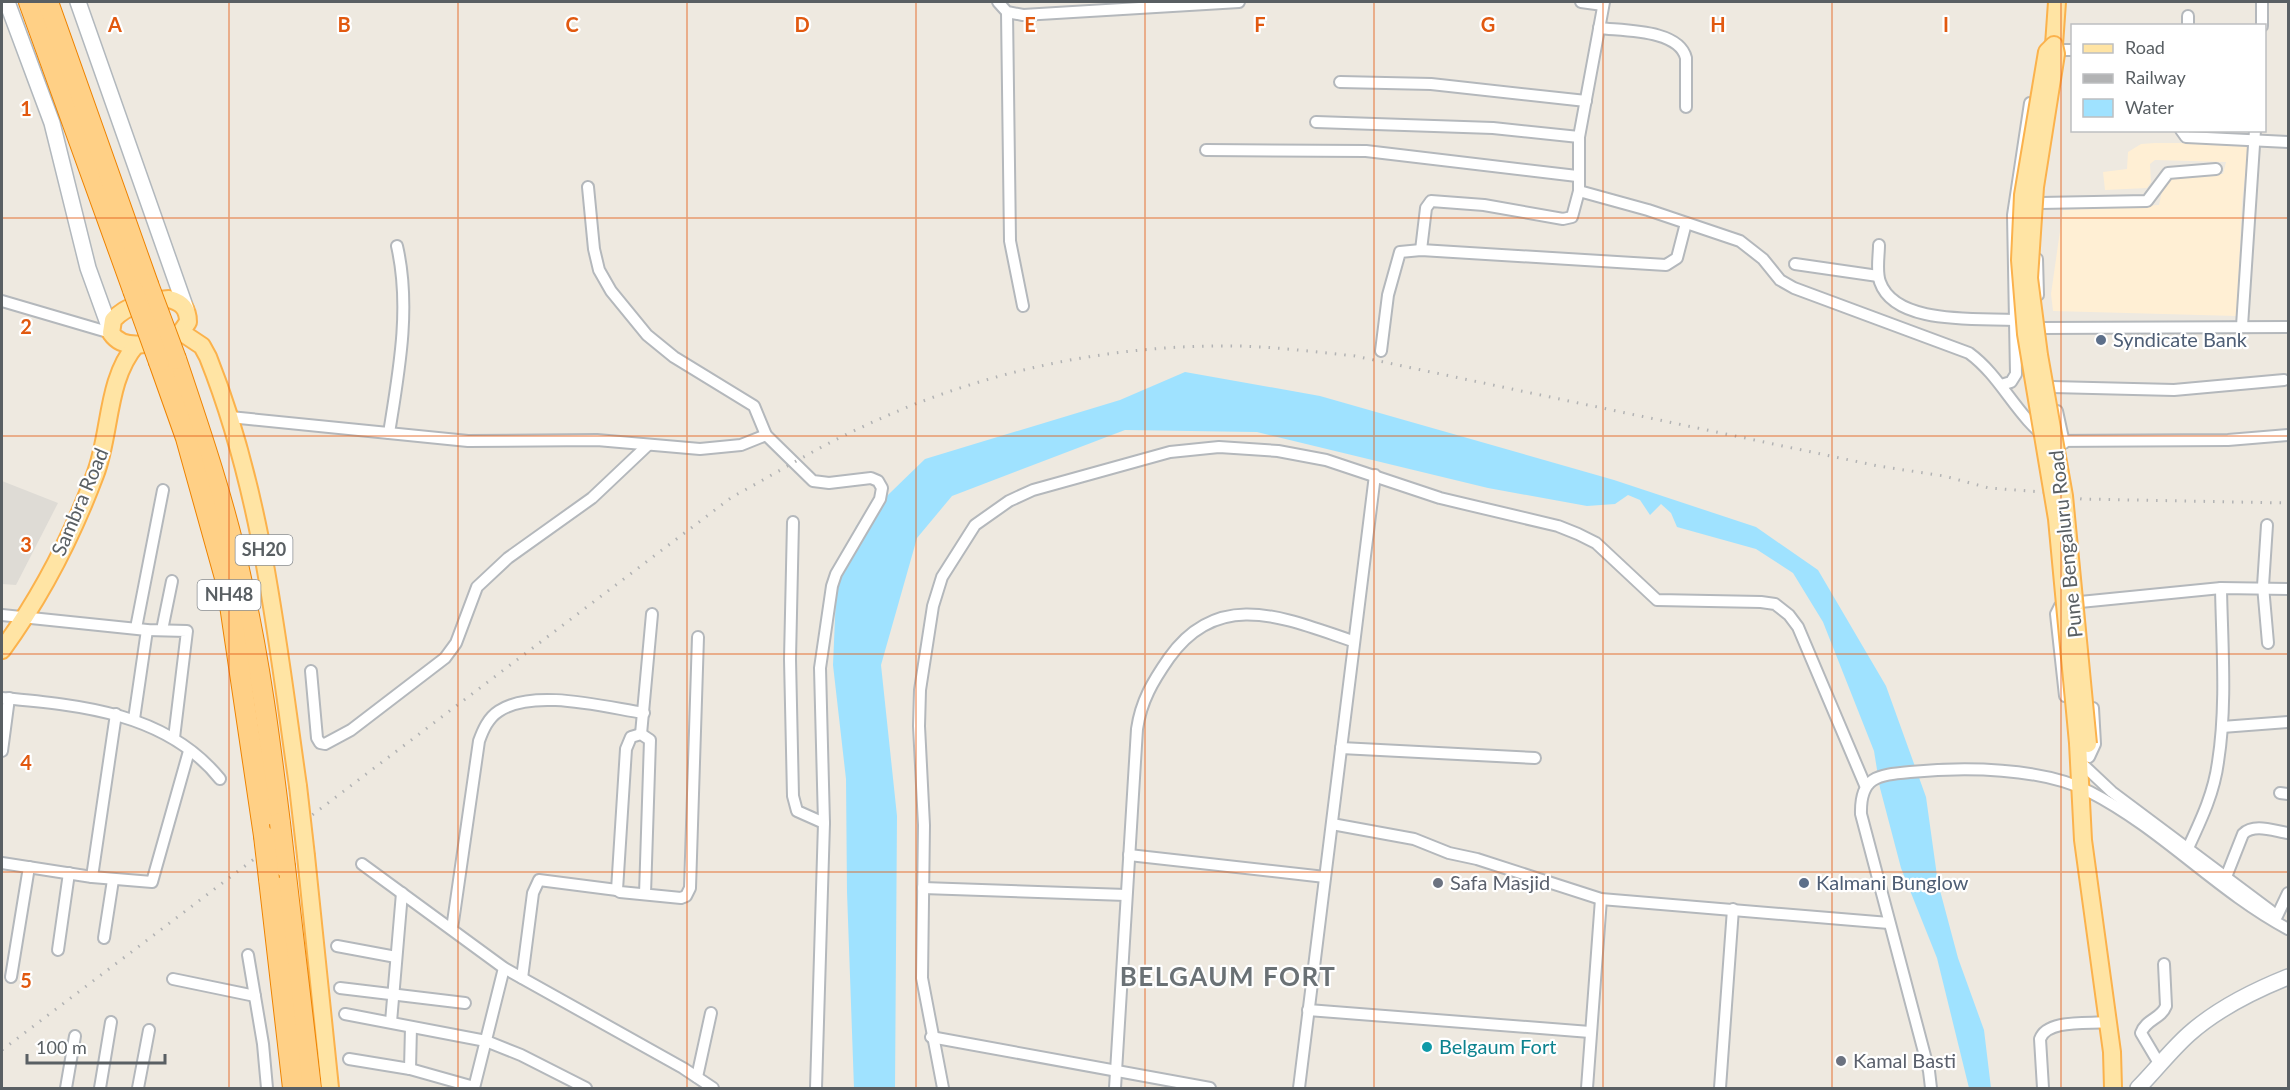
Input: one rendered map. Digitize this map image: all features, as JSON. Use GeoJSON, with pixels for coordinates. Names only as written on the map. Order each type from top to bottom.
{"type":"FeatureCollection","features":[{"type":"Feature","properties":{"kind":"highway","name":"NH48"},"geometry":{"type":"LineString","coordinates":[[29,2],[141,287]]}},
{"type":"Feature","properties":{"kind":"highway","name":"NH48"},"geometry":{"type":"LineString","coordinates":[[48,2],[141,287],[222,503],[242,581],[259,666],[311,1089]]}},
{"type":"Feature","properties":{"kind":"highway","name":"NH48"},"geometry":{"type":"LineString","coordinates":[[167,360],[227,585],[264,836],[293,1089]]}},
{"type":"Feature","properties":{"kind":"main road","name":"Pune Bengaluru Road"},"geometry":{"type":"LineString","coordinates":[[2057,2],[2061,45],[2056,54],[2031,222],[2029,278],[2039,355],[2064,496],[2085,755],[2085,790]]}},
{"type":"Feature","properties":{"kind":"main road"},"geometry":{"type":"LineString","coordinates":[[169,299],[178,302],[186,309],[188,322],[181,332],[162,340],[136,345],[120,342],[111,331],[118,314],[144,302],[169,299]]}},
{"type":"Feature","properties":{"kind":"main road","name":"SH20"},"geometry":{"type":"LineString","coordinates":[[181,332],[202,346],[230,417],[243,457],[266,560],[298,786],[330,1089]]}},
{"type":"Feature","properties":{"kind":"main road","name":"Sambra Road"},"geometry":{"type":"LineString","coordinates":[[2,650],[47,579],[96,475],[123,364],[136,345]]}},
{"type":"Feature","properties":{"kind":"main road"},"geometry":{"type":"LineString","coordinates":[[2085,790],[2083,840],[2112,1052],[2113,1089]]}},
{"type":"Feature","properties":{"kind":"main road"},"geometry":{"type":"LineString","coordinates":[[2085,790],[2117,1020],[2121,1089]]}},
{"type":"Feature","properties":{"kind":"street"},"geometry":{"type":"LineString","coordinates":[[7,2],[52,123],[88,268],[111,331]]}},
{"type":"Feature","properties":{"kind":"street"},"geometry":{"type":"LineString","coordinates":[[78,2],[186,309]]}},
{"type":"Feature","properties":{"kind":"street"},"geometry":{"type":"LineString","coordinates":[[998,2],[1007,12],[1023,15],[1239,2]]}},
{"type":"Feature","properties":{"kind":"street"},"geometry":{"type":"LineString","coordinates":[[1421,250],[1426,208],[1431,201],[1484,205],[1569,219],[1573,214],[1579,191],[1577,176],[1579,137],[1604,3],[1581,2]]}},
{"type":"Feature","properties":{"kind":"street"},"geometry":{"type":"LineString","coordinates":[[2262,2],[2262,24]]}},
{"type":"Feature","properties":{"kind":"street"},"geometry":{"type":"LineString","coordinates":[[1007,12],[1009,231],[1023,306]]}},
{"type":"Feature","properties":{"kind":"street"},"geometry":{"type":"LineString","coordinates":[[1599,28],[1670,38],[1685,51],[1686,107]]}},
{"type":"Feature","properties":{"kind":"street"},"geometry":{"type":"LineString","coordinates":[[2001,385],[2011,382],[2016,374],[2013,215],[2037,64],[2045,44],[2061,45],[2040,202],[2037,252],[2041,328],[2064,442]]}},
{"type":"Feature","properties":{"kind":"street"},"geometry":{"type":"LineString","coordinates":[[1340,82],[1431,84],[1586,101]]}},
{"type":"Feature","properties":{"kind":"street"},"geometry":{"type":"LineString","coordinates":[[1316,122],[1493,128],[1579,137]]}},
{"type":"Feature","properties":{"kind":"street"},"geometry":{"type":"LineString","coordinates":[[2183,132],[2186,136],[2255,135],[2289,142]]}},
{"type":"Feature","properties":{"kind":"street"},"geometry":{"type":"LineString","coordinates":[[2242,326],[2255,135]]}},
{"type":"Feature","properties":{"kind":"street"},"geometry":{"type":"LineString","coordinates":[[1206,150],[1366,151],[1577,176]]}},
{"type":"Feature","properties":{"kind":"street"},"geometry":{"type":"LineString","coordinates":[[2040,202],[2147,201],[2168,173],[2216,169]]}},
{"type":"Feature","properties":{"kind":"street"},"geometry":{"type":"LineString","coordinates":[[588,187],[594,249],[599,270],[611,291],[647,335],[674,357],[754,406],[766,435],[813,481],[829,483],[871,478],[878,481],[882,488],[880,499],[836,574],[828,606],[820,668],[824,823],[816,1089]]}},
{"type":"Feature","properties":{"kind":"street"},"geometry":{"type":"LineString","coordinates":[[1579,191],[1686,223],[1746,245],[1763,259],[1780,280],[1794,288],[1969,353],[1984,364],[2039,432],[2051,441],[2228,440],[2289,435]]}},
{"type":"Feature","properties":{"kind":"street"},"geometry":{"type":"LineString","coordinates":[[1381,351],[1388,295],[1397,257],[1404,250],[1666,265],[1677,258],[1686,223]]}},
{"type":"Feature","properties":{"kind":"street"},"geometry":{"type":"LineString","coordinates":[[1879,245],[1878,276],[1892,299],[1909,310],[1950,316],[2014,320]]}},
{"type":"Feature","properties":{"kind":"street"},"geometry":{"type":"LineString","coordinates":[[389,432],[400,362],[403,312],[401,266],[397,246]]}},
{"type":"Feature","properties":{"kind":"street"},"geometry":{"type":"LineString","coordinates":[[1795,264],[1878,276]]}},
{"type":"Feature","properties":{"kind":"street"},"geometry":{"type":"LineString","coordinates":[[2,302],[111,331]]}},
{"type":"Feature","properties":{"kind":"street"},"geometry":{"type":"LineString","coordinates":[[2041,328],[2289,327]]}},
{"type":"Feature","properties":{"kind":"street"},"geometry":{"type":"LineString","coordinates":[[2052,387],[2174,390],[2284,380]]}},
{"type":"Feature","properties":{"kind":"street"},"geometry":{"type":"LineString","coordinates":[[230,417],[468,441],[597,440],[723,448],[741,445],[766,435]]}},
{"type":"Feature","properties":{"kind":"street"},"geometry":{"type":"LineString","coordinates":[[311,670],[317,738],[320,743],[325,744],[351,730],[445,658],[456,643],[477,587],[508,558],[592,498],[648,445]]}},
{"type":"Feature","properties":{"kind":"street"},"geometry":{"type":"LineString","coordinates":[[943,1089],[921,978],[923,888],[919,726],[923,663],[933,606],[942,577],[975,525],[1009,501],[1033,490],[1170,452],[1219,447],[1278,451],[1326,460],[1440,498],[1558,526],[1596,543],[1657,600],[1673,603],[1730,599],[1775,604],[1789,615],[1798,627],[1865,785]]}},
{"type":"Feature","properties":{"kind":"street"},"geometry":{"type":"LineString","coordinates":[[1299,1089],[1375,475]]}},
{"type":"Feature","properties":{"kind":"street"},"geometry":{"type":"LineString","coordinates":[[134,719],[141,629],[163,490]]}},
{"type":"Feature","properties":{"kind":"street"},"geometry":{"type":"LineString","coordinates":[[793,522],[790,659],[793,796],[797,811],[824,823]]}},
{"type":"Feature","properties":{"kind":"street"},"geometry":{"type":"LineString","coordinates":[[2267,525],[2263,547],[2263,586],[2268,643]]}},
{"type":"Feature","properties":{"kind":"street"},"geometry":{"type":"LineString","coordinates":[[162,630],[172,581]]}},
{"type":"Feature","properties":{"kind":"street"},"geometry":{"type":"LineString","coordinates":[[2289,589],[2263,586],[2221,588],[2080,602],[2060,606],[2056,614],[2072,746],[2085,755],[2112,792],[2277,916],[2289,921]]}},
{"type":"Feature","properties":{"kind":"street"},"geometry":{"type":"LineString","coordinates":[[2188,848],[2205,813],[2212,788],[2222,727],[2221,588]]}},
{"type":"Feature","properties":{"kind":"street"},"geometry":{"type":"LineString","coordinates":[[2080,602],[2095,728],[2095,744],[2085,755]]}},
{"type":"Feature","properties":{"kind":"street"},"geometry":{"type":"LineString","coordinates":[[641,734],[652,614]]}},
{"type":"Feature","properties":{"kind":"street"},"geometry":{"type":"LineString","coordinates":[[1115,1089],[1126,895],[1140,713],[1144,698],[1161,669],[1188,636],[1205,624],[1224,616],[1260,614],[1353,641]]}},
{"type":"Feature","properties":{"kind":"street"},"geometry":{"type":"LineString","coordinates":[[2,615],[141,629],[187,631],[174,738]]}},
{"type":"Feature","properties":{"kind":"street"},"geometry":{"type":"LineString","coordinates":[[522,978],[533,893],[539,880],[681,898],[686,896],[690,888],[698,637]]}},
{"type":"Feature","properties":{"kind":"street"},"geometry":{"type":"LineString","coordinates":[[2,751],[5,698],[116,714],[134,719],[174,738],[220,779]]}},
{"type":"Feature","properties":{"kind":"street"},"geometry":{"type":"LineString","coordinates":[[452,929],[479,741],[485,726],[497,712],[514,704],[529,701],[558,701],[644,713]]}},
{"type":"Feature","properties":{"kind":"street"},"geometry":{"type":"LineString","coordinates":[[92,878],[116,714]]}},
{"type":"Feature","properties":{"kind":"street"},"geometry":{"type":"LineString","coordinates":[[2222,727],[2289,722]]}},
{"type":"Feature","properties":{"kind":"street"},"geometry":{"type":"LineString","coordinates":[[617,890],[626,749],[631,737],[641,734],[648,737],[651,746],[645,894]]}},
{"type":"Feature","properties":{"kind":"street"},"geometry":{"type":"LineString","coordinates":[[1341,748],[1535,758]]}},
{"type":"Feature","properties":{"kind":"street"},"geometry":{"type":"LineString","coordinates":[[2,864],[92,878],[148,883],[154,879],[189,750]]}},
{"type":"Feature","properties":{"kind":"street"},"geometry":{"type":"LineString","coordinates":[[1931,1089],[1929,1071],[1861,814],[1860,797],[1865,785],[1873,780],[1896,773],[1933,770],[2024,774],[2061,781],[2085,790],[2156,833],[2245,902],[2289,929]]}},
{"type":"Feature","properties":{"kind":"street"},"geometry":{"type":"LineString","coordinates":[[1332,824],[1414,839],[1449,852],[1601,898],[1889,923]]}},
{"type":"Feature","properties":{"kind":"street"},"geometry":{"type":"LineString","coordinates":[[2226,877],[2243,834],[2247,830],[2289,832]]}},
{"type":"Feature","properties":{"kind":"street"},"geometry":{"type":"LineString","coordinates":[[1129,855],[1325,877]]}},
{"type":"Feature","properties":{"kind":"street"},"geometry":{"type":"LineString","coordinates":[[362,864],[504,968],[697,1077],[713,1089]]}},
{"type":"Feature","properties":{"kind":"street"},"geometry":{"type":"LineString","coordinates":[[11,977],[29,867]]}},
{"type":"Feature","properties":{"kind":"street"},"geometry":{"type":"LineString","coordinates":[[58,950],[69,873]]}},
{"type":"Feature","properties":{"kind":"street"},"geometry":{"type":"LineString","coordinates":[[104,938],[113,880]]}},
{"type":"Feature","properties":{"kind":"street"},"geometry":{"type":"LineString","coordinates":[[923,888],[1126,895]]}},
{"type":"Feature","properties":{"kind":"street"},"geometry":{"type":"LineString","coordinates":[[390,1022],[402,893]]}},
{"type":"Feature","properties":{"kind":"street"},"geometry":{"type":"LineString","coordinates":[[2277,916],[2289,893]]}},
{"type":"Feature","properties":{"kind":"street"},"geometry":{"type":"LineString","coordinates":[[1587,1089],[1601,898]]}},
{"type":"Feature","properties":{"kind":"street"},"geometry":{"type":"LineString","coordinates":[[1720,1089],[1733,909]]}},
{"type":"Feature","properties":{"kind":"street"},"geometry":{"type":"LineString","coordinates":[[337,946],[396,957]]}},
{"type":"Feature","properties":{"kind":"street"},"geometry":{"type":"LineString","coordinates":[[248,955],[263,1044],[267,1089]]}},
{"type":"Feature","properties":{"kind":"street"},"geometry":{"type":"LineString","coordinates":[[2160,1065],[2141,1033],[2146,1023],[2164,1012],[2166,1006],[2164,964]]}},
{"type":"Feature","properties":{"kind":"street"},"geometry":{"type":"LineString","coordinates":[[349,1059],[410,1069],[474,1088],[504,968]]}},
{"type":"Feature","properties":{"kind":"street"},"geometry":{"type":"LineString","coordinates":[[2138,1089],[2188,1035],[2214,1015],[2258,989],[2289,977]]}},
{"type":"Feature","properties":{"kind":"street"},"geometry":{"type":"LineString","coordinates":[[173,979],[255,996]]}},
{"type":"Feature","properties":{"kind":"street"},"geometry":{"type":"LineString","coordinates":[[340,988],[465,1003]]}},
{"type":"Feature","properties":{"kind":"street"},"geometry":{"type":"LineString","coordinates":[[1308,1010],[1590,1032]]}},
{"type":"Feature","properties":{"kind":"street"},"geometry":{"type":"LineString","coordinates":[[697,1077],[711,1013]]}},
{"type":"Feature","properties":{"kind":"street"},"geometry":{"type":"LineString","coordinates":[[345,1014],[486,1041],[521,1055],[586,1089]]}},
{"type":"Feature","properties":{"kind":"street"},"geometry":{"type":"LineString","coordinates":[[99,1089],[111,1022]]}},
{"type":"Feature","properties":{"kind":"street"},"geometry":{"type":"LineString","coordinates":[[2043,1089],[2040,1039],[2042,1033],[2052,1027],[2107,1022]]}},
{"type":"Feature","properties":{"kind":"street"},"geometry":{"type":"LineString","coordinates":[[410,1069],[411,1027]]}},
{"type":"Feature","properties":{"kind":"street"},"geometry":{"type":"LineString","coordinates":[[138,1089],[149,1030]]}},
{"type":"Feature","properties":{"kind":"street"},"geometry":{"type":"LineString","coordinates":[[66,1089],[75,1036]]}},
{"type":"Feature","properties":{"kind":"street"},"geometry":{"type":"LineString","coordinates":[[931,1036],[1210,1089]]}},
{"type":"Feature","properties":{"kind":"shaded area"},"geometry":{"type":"Polygon","coordinates":[[[2249,143],[2242,202],[2237,316],[2053,311],[2051,294],[2063,210],[2159,205],[2162,191],[2173,177],[2182,173],[2223,174],[2226,162],[2155,160],[2150,164],[2151,182],[2147,188],[2105,190],[2103,172],[2127,169],[2128,152],[2141,144],[2249,143]]]}},
{"type":"Feature","properties":{"kind":"shaded area"},"geometry":{"type":"Polygon","coordinates":[[[2,481],[58,503],[16,585],[2,584],[2,481]]]}},
{"type":"Feature","properties":{"kind":"water"},"geometry":{"type":"Polygon","coordinates":[[[1185,372],[1320,396],[1614,480],[1756,527],[1818,570],[1886,686],[1926,797],[1938,883],[1958,958],[1984,1030],[1991,1088],[1969,1088],[1937,958],[1901,868],[1880,788],[1874,751],[1823,622],[1793,573],[1756,549],[1677,527],[1671,513],[1661,504],[1650,515],[1640,500],[1628,495],[1615,504],[1587,506],[1488,488],[1257,432],[1125,430],[952,496],[917,538],[881,665],[897,816],[895,1088],[854,1088],[847,892],[846,779],[833,665],[836,595],[856,526],[925,459],[1120,400],[1185,372]]]}},
{"type":"Feature","properties":{"kind":"railway"},"geometry":{"type":"LineString","coordinates":[[2,1050],[732,497],[827,444],[905,408],[950,391],[1044,365],[1092,356],[1189,347],[1238,346],[1355,356],[1878,466],[1944,476],[1989,488],[2043,492],[2082,499],[2288,503]]}},
{"type":"Feature","properties":{"kind":"place","name":"Syndicate Bank"},"geometry":{"type":"Point","coordinates":[2101,340]}},
{"type":"Feature","properties":{"kind":"place","name":"Safa Masjid"},"geometry":{"type":"Point","coordinates":[1438,883]}},
{"type":"Feature","properties":{"kind":"place","name":"Kalmani Bunglow"},"geometry":{"type":"Point","coordinates":[1804,883]}},
{"type":"Feature","properties":{"kind":"place","name":"Belgaum Fort"},"geometry":{"type":"Point","coordinates":[1427,1047]}},
{"type":"Feature","properties":{"kind":"place","name":"Kamal Basti"},"geometry":{"type":"Point","coordinates":[1841,1061]}},
{"type":"Feature","properties":{"kind":"district","name":"BELGAUM FORT"},"geometry":{"type":"Point","coordinates":[1228,977]}}]}
